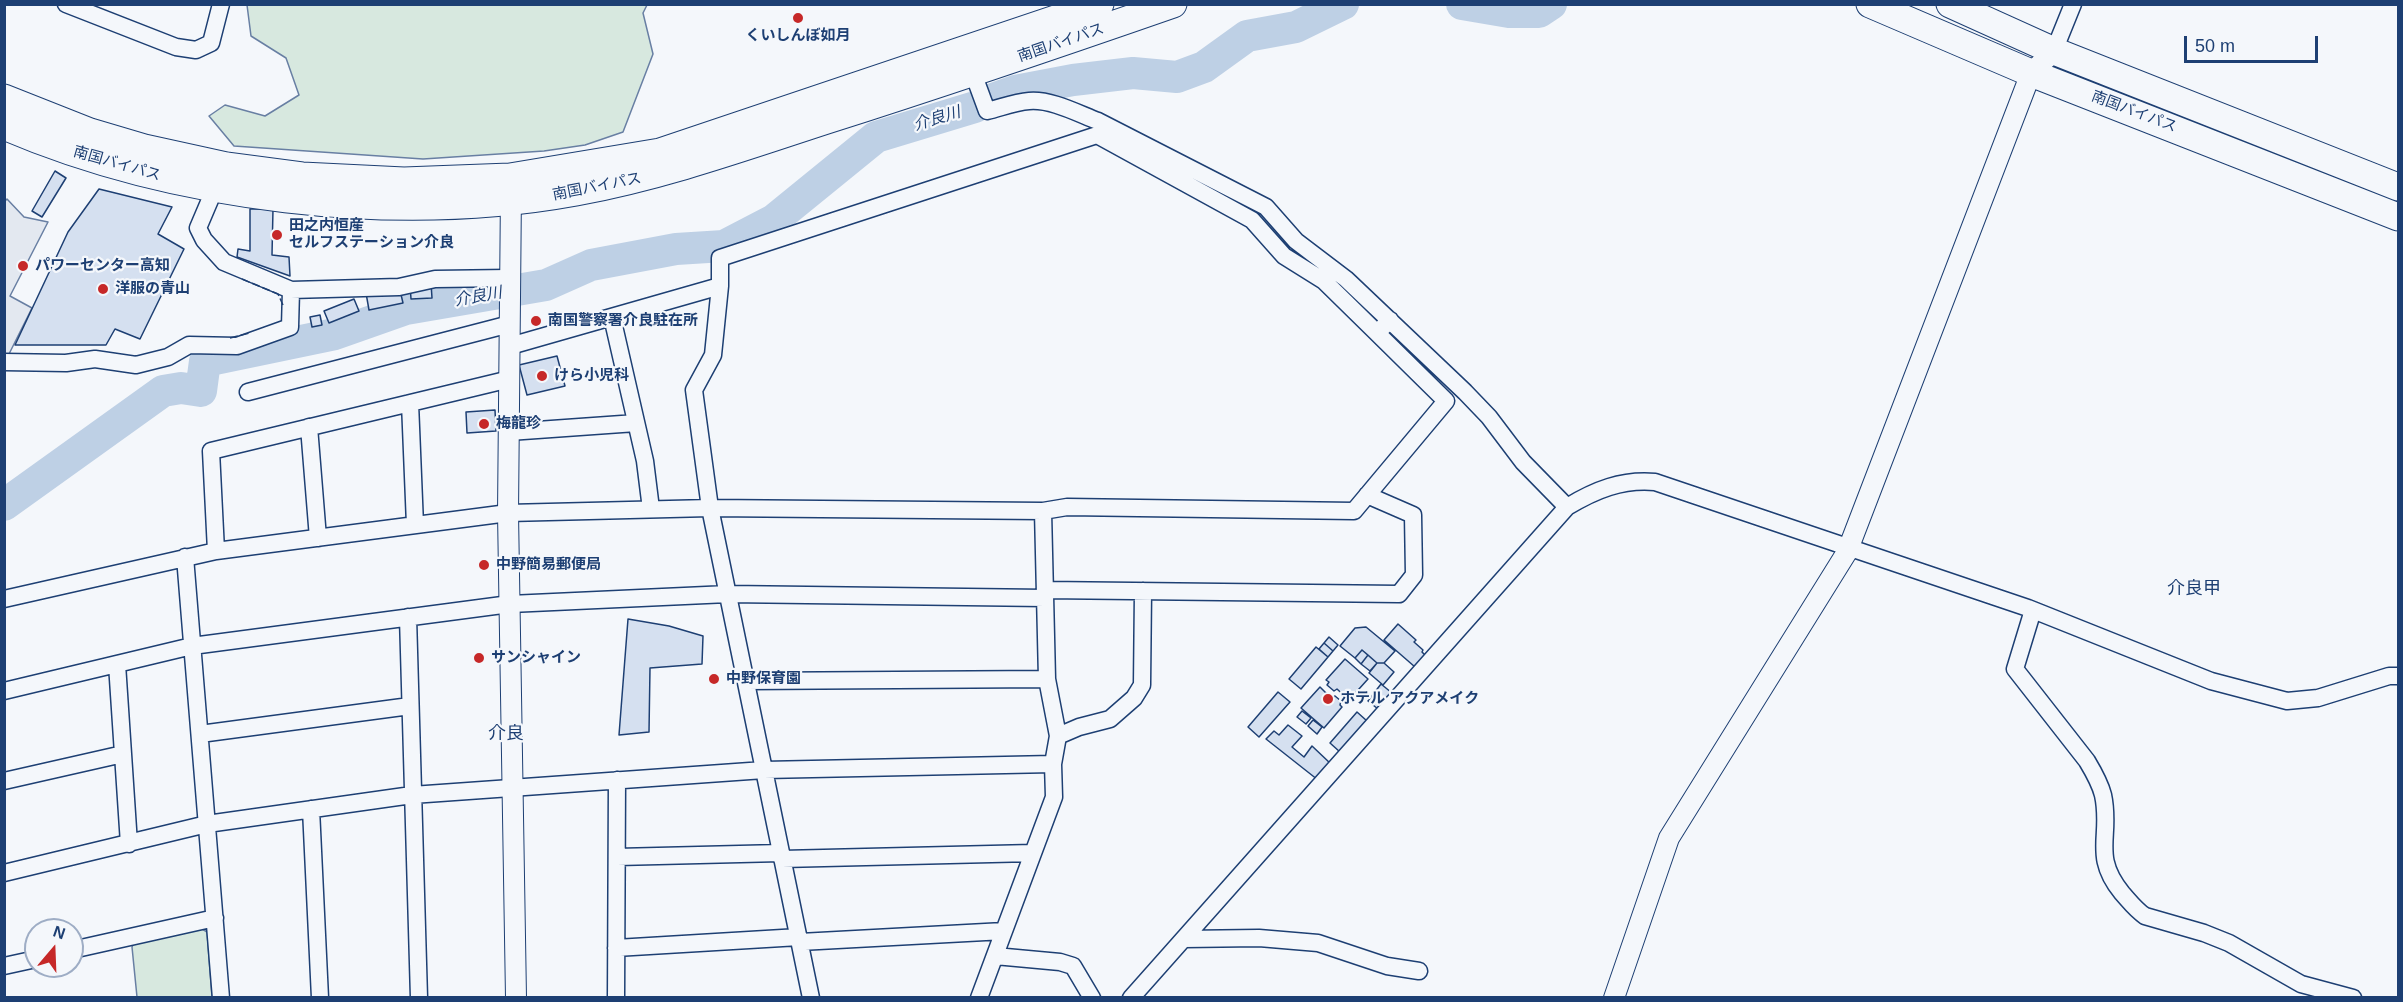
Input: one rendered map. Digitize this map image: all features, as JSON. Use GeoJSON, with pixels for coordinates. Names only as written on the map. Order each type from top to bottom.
{"type":"FeatureCollection","features":[{"type":"Feature","properties":{"kind":"highway","name":"南国バイパス"},"geometry":{"type":"LineString","coordinates":[[4,98],[90,132],[144,148],[220,178],[302,200],[407,206],[511,189],[660,152],[1100,4]]}},
{"type":"Feature","properties":{"kind":"highway","name":"南国バイパス"},"geometry":{"type":"LineString","coordinates":[[511,189],[575,192],[662,174],[973,73],[1173,4]]}},
{"type":"Feature","properties":{"kind":"highway","name":"南国バイパス"},"geometry":{"type":"LineString","coordinates":[[1870,4],[2031,73],[2398,217]]}},
{"type":"Feature","properties":{"kind":"highway","name":"南国バイパス"},"geometry":{"type":"LineString","coordinates":[[1950,4],[2054,51],[2398,188]]}},
{"type":"Feature","properties":{"kind":"highway","name":"南国バイパス"},"geometry":{"type":"LineString","coordinates":[[4,126],[106,163],[220,178]]}},
{"type":"Feature","properties":{"kind":"street"},"geometry":{"type":"LineString","coordinates":[[66,4],[176,47],[196,50],[211,43],[220,4]]}},
{"type":"Feature","properties":{"kind":"street"},"geometry":{"type":"LineString","coordinates":[[1614,998],[1668,838],[1849,548],[2031,73],[2054,51],[2073,4]]}},
{"type":"Feature","properties":{"kind":"street"},"geometry":{"type":"LineString","coordinates":[[973,73],[987,111],[1028,101],[1043,102],[1068,110],[1098,121],[1266,207],[1296,241],[1346,279],[1489,417],[1523,462],[1567,507]]}},
{"type":"Feature","properties":{"kind":"street"},"geometry":{"type":"LineString","coordinates":[[4,599],[216,551],[508,513],[710,508],[1043,511],[1067,507],[1354,511],[1446,401],[1324,281],[1284,256],[1252,220],[1097,135],[720,258],[720,286],[713,356],[694,390],[710,508],[811,998]]}},
{"type":"Feature","properties":{"kind":"street"},"geometry":{"type":"LineString","coordinates":[[220,178],[198,228],[204,240],[224,262],[291,290],[399,287],[435,279],[509,281]]}},
{"type":"Feature","properties":{"kind":"street"},"geometry":{"type":"LineString","coordinates":[[511,189],[508,513],[516,998]]}},
{"type":"Feature","properties":{"kind":"street"},"geometry":{"type":"LineString","coordinates":[[510,346],[720,286]]}},
{"type":"Feature","properties":{"kind":"street"},"geometry":{"type":"LineString","coordinates":[[4,362],[66,363],[95,359],[136,365],[168,357],[189,345],[237,346],[290,327],[291,290]]}},
{"type":"Feature","properties":{"kind":"street"},"geometry":{"type":"LineString","coordinates":[[248,392],[510,314]]}},
{"type":"Feature","properties":{"kind":"street"},"geometry":{"type":"LineString","coordinates":[[612,317],[645,461],[651,509]]}},
{"type":"Feature","properties":{"kind":"street"},"geometry":{"type":"LineString","coordinates":[[1377,333],[1390,320]]}},
{"type":"Feature","properties":{"kind":"street"},"geometry":{"type":"LineString","coordinates":[[216,551],[211,451],[510,379]]}},
{"type":"Feature","properties":{"kind":"street"},"geometry":{"type":"LineString","coordinates":[[410,403],[415,525]]}},
{"type":"Feature","properties":{"kind":"street"},"geometry":{"type":"LineString","coordinates":[[509,432],[636,423]]}},
{"type":"Feature","properties":{"kind":"street"},"geometry":{"type":"LineString","coordinates":[[309,427],[318,538]]}},
{"type":"Feature","properties":{"kind":"street"},"geometry":{"type":"LineString","coordinates":[[1131,998],[1567,507],[1616,483],[1636,480],[1655,482],[2032,610],[2211,681],[2287,701],[2318,698],[2389,676],[2398,676]]}},
{"type":"Feature","properties":{"kind":"street"},"geometry":{"type":"LineString","coordinates":[[4,691],[192,646],[510,604],[728,594],[1045,594],[1143,591],[1399,594],[1414,575],[1413,515],[1367,495]]}},
{"type":"Feature","properties":{"kind":"street"},"geometry":{"type":"LineString","coordinates":[[979,998],[1054,797],[1053,764],[1058,736],[1047,679],[1043,511]]}},
{"type":"Feature","properties":{"kind":"street"},"geometry":{"type":"LineString","coordinates":[[185,558],[222,998]]}},
{"type":"Feature","properties":{"kind":"street"},"geometry":{"type":"LineString","coordinates":[[1058,736],[1079,727],[1110,719],[1134,698],[1142,685],[1143,591]]}},
{"type":"Feature","properties":{"kind":"street"},"geometry":{"type":"LineString","coordinates":[[2032,610],[2015,669],[2087,761],[2096,776],[2103,793],[2106,868],[2111,879],[2137,911],[2145,916],[2204,933],[2229,944],[2301,984],[2352,998]]}},
{"type":"Feature","properties":{"kind":"street"},"geometry":{"type":"LineString","coordinates":[[408,617],[419,998]]}},
{"type":"Feature","properties":{"kind":"street"},"geometry":{"type":"LineString","coordinates":[[117,664],[129,844]]}},
{"type":"Feature","properties":{"kind":"street"},"geometry":{"type":"LineString","coordinates":[[746,681],[1047,679]]}},
{"type":"Feature","properties":{"kind":"street"},"geometry":{"type":"LineString","coordinates":[[200,734],[410,706]]}},
{"type":"Feature","properties":{"kind":"street"},"geometry":{"type":"LineString","coordinates":[[4,781],[123,754]]}},
{"type":"Feature","properties":{"kind":"street"},"geometry":{"type":"LineString","coordinates":[[4,873],[207,824],[412,795],[764,770],[1053,764]]}},
{"type":"Feature","properties":{"kind":"street"},"geometry":{"type":"LineString","coordinates":[[616,998],[617,780]]}},
{"type":"Feature","properties":{"kind":"street"},"geometry":{"type":"LineString","coordinates":[[310,809],[320,998]]}},
{"type":"Feature","properties":{"kind":"street"},"geometry":{"type":"LineString","coordinates":[[617,857],[1033,853]]}},
{"type":"Feature","properties":{"kind":"street"},"geometry":{"type":"LineString","coordinates":[[84,947],[215,918]]}},
{"type":"Feature","properties":{"kind":"street"},"geometry":{"type":"LineString","coordinates":[[616,948],[1004,931]]}},
{"type":"Feature","properties":{"kind":"street"},"geometry":{"type":"LineString","coordinates":[[1184,939],[1259,938],[1318,943],[1387,966],[1419,971]]}},
{"type":"Feature","properties":{"kind":"street"},"geometry":{"type":"LineString","coordinates":[[995,956],[1060,962],[1072,966],[1092,998]]}},
{"type":"Feature","properties":{"kind":"street"},"geometry":{"type":"LineString","coordinates":[[4,966],[24,962]]}},
{"type":"Feature","properties":{"kind":"shaded area"},"geometry":{"type":"Polygon","coordinates":[[[247,5],[647,5],[643,13],[653,54],[623,132],[585,145],[544,151],[423,159],[234,146],[209,116],[225,105],[265,116],[299,95],[286,58],[251,36],[247,5]]]}},
{"type":"Feature","properties":{"kind":"shaded area"},"geometry":{"type":"Polygon","coordinates":[[[7,199],[24,217],[48,222],[10,296],[32,308],[8,356],[4,356],[4,202],[7,199]]]}},
{"type":"Feature","properties":{"kind":"shaded area"},"geometry":{"type":"Polygon","coordinates":[[[199,927],[207,932],[212,997],[137,997],[132,947],[134,942],[199,927]]]}},
{"type":"Feature","properties":{"kind":"building"},"geometry":{"type":"Polygon","coordinates":[[[55,171],[66,178],[42,217],[32,211],[55,171]]]}},
{"type":"Feature","properties":{"kind":"building","name":"洋服の青山"},"geometry":{"type":"Polygon","coordinates":[[[99,189],[172,207],[158,234],[184,249],[140,339],[115,329],[106,345],[15,345],[68,232],[99,189]]]}},
{"type":"Feature","properties":{"kind":"building"},"geometry":{"type":"Polygon","coordinates":[[[250,209],[273,209],[272,255],[289,257],[290,276],[237,257],[238,249],[250,251],[250,209]]]}},
{"type":"Feature","properties":{"kind":"building"},"geometry":{"type":"Polygon","coordinates":[[[431,283],[432,298],[411,299],[410,284],[431,283]]]}},
{"type":"Feature","properties":{"kind":"building"},"geometry":{"type":"Polygon","coordinates":[[[399,286],[403,303],[369,310],[366,293],[399,286]]]}},
{"type":"Feature","properties":{"kind":"building"},"geometry":{"type":"Polygon","coordinates":[[[354,299],[359,311],[329,323],[324,311],[354,299]]]}},
{"type":"Feature","properties":{"kind":"building"},"geometry":{"type":"Polygon","coordinates":[[[320,315],[322,325],[312,327],[310,317],[320,315]]]}},
{"type":"Feature","properties":{"kind":"building","name":"けら小児科"},"geometry":{"type":"Polygon","coordinates":[[[557,356],[565,386],[527,395],[519,365],[557,356]]]}},
{"type":"Feature","properties":{"kind":"building"},"geometry":{"type":"Polygon","coordinates":[[[495,410],[496,431],[467,433],[466,412],[495,410]]]}},
{"type":"Feature","properties":{"kind":"building","name":"中野保育園"},"geometry":{"type":"Polygon","coordinates":[[[628,619],[669,626],[703,636],[702,664],[650,668],[649,732],[619,735],[628,619]]]}},
{"type":"Feature","properties":{"kind":"building"},"geometry":{"type":"Polygon","coordinates":[[[1398,624],[1416,640],[1414,642],[1425,655],[1415,667],[1384,640],[1398,624]]]}},
{"type":"Feature","properties":{"kind":"building"},"geometry":{"type":"Polygon","coordinates":[[[1366,627],[1395,651],[1384,663],[1377,663],[1362,650],[1355,658],[1340,646],[1355,628],[1366,627]]]}},
{"type":"Feature","properties":{"kind":"building"},"geometry":{"type":"Polygon","coordinates":[[[1329,637],[1338,645],[1333,651],[1324,643],[1329,637]]]}},
{"type":"Feature","properties":{"kind":"building"},"geometry":{"type":"Polygon","coordinates":[[[1324,643],[1333,651],[1328,657],[1319,649],[1324,643]]]}},
{"type":"Feature","properties":{"kind":"building"},"geometry":{"type":"Polygon","coordinates":[[[1316,647],[1328,657],[1301,689],[1289,679],[1316,647]]]}},
{"type":"Feature","properties":{"kind":"building"},"geometry":{"type":"Polygon","coordinates":[[[1362,650],[1368,655],[1361,664],[1355,658],[1362,650]]]}},
{"type":"Feature","properties":{"kind":"building"},"geometry":{"type":"Polygon","coordinates":[[[1368,655],[1377,663],[1370,671],[1361,664],[1368,655]]]}},
{"type":"Feature","properties":{"kind":"building"},"geometry":{"type":"Polygon","coordinates":[[[1345,659],[1368,679],[1349,700],[1337,689],[1334,691],[1327,685],[1329,682],[1326,680],[1345,659]]]}},
{"type":"Feature","properties":{"kind":"building"},"geometry":{"type":"Polygon","coordinates":[[[1377,663],[1384,663],[1394,672],[1383,685],[1369,673],[1377,663]]]}},
{"type":"Feature","properties":{"kind":"building"},"geometry":{"type":"Polygon","coordinates":[[[1381,684],[1392,693],[1378,709],[1368,701],[1381,684]]]}},
{"type":"Feature","properties":{"kind":"building"},"geometry":{"type":"Polygon","coordinates":[[[1320,687],[1331,698],[1335,696],[1341,701],[1342,707],[1324,728],[1301,708],[1320,687]]]}},
{"type":"Feature","properties":{"kind":"building"},"geometry":{"type":"Polygon","coordinates":[[[1278,692],[1290,702],[1259,737],[1248,727],[1278,692]]]}},
{"type":"Feature","properties":{"kind":"building"},"geometry":{"type":"Polygon","coordinates":[[[1302,711],[1311,718],[1306,724],[1297,717],[1302,711]]]}},
{"type":"Feature","properties":{"kind":"building"},"geometry":{"type":"Polygon","coordinates":[[[1357,712],[1367,721],[1340,752],[1330,743],[1357,712]]]}},
{"type":"Feature","properties":{"kind":"building"},"geometry":{"type":"Polygon","coordinates":[[[1313,720],[1322,727],[1317,734],[1308,726],[1313,720]]]}},
{"type":"Feature","properties":{"kind":"building"},"geometry":{"type":"Polygon","coordinates":[[[1288,725],[1302,736],[1292,747],[1304,757],[1312,746],[1331,764],[1318,780],[1266,739],[1274,731],[1279,735],[1288,725]]]}},
{"type":"Feature","properties":{"kind":"waterway","name":"介良川"},"geometry":{"type":"LineString","coordinates":[[990,100],[1015,91],[1073,80],[1133,73],[1177,77],[1204,67],[1247,36],[1296,27],[1343,4]]}},
{"type":"Feature","properties":{"kind":"waterway","name":"介良川"},"geometry":{"type":"LineString","coordinates":[[1462,4],[1509,12],[1539,12],[1551,4]]}},
{"type":"Feature","properties":{"kind":"waterway","name":"介良川"},"geometry":{"type":"LineString","coordinates":[[4,505],[163,391],[181,388],[201,391],[205,361],[335,334],[406,309],[546,285],[591,265],[676,249],[724,246],[774,220],[876,137],[975,107]]}},
{"type":"Feature","properties":{"kind":"fence"},"geometry":{"type":"LineString","coordinates":[[242,279],[278,294],[283,305]]}},
{"type":"Feature","properties":{"kind":"fence"},"geometry":{"type":"LineString","coordinates":[[230,338],[250,333]]}},
{"type":"Feature","properties":{"kind":"place","name":"くいしんぼ如月"},"geometry":{"type":"Point","coordinates":[798,18]}},
{"type":"Feature","properties":{"kind":"place","name":"田之内恒産 セルフステーション介良"},"geometry":{"type":"Point","coordinates":[277,235]}},
{"type":"Feature","properties":{"kind":"place","name":"パワーセンター高知"},"geometry":{"type":"Point","coordinates":[23,266]}},
{"type":"Feature","properties":{"kind":"place","name":"洋服の青山"},"geometry":{"type":"Point","coordinates":[103,289]}},
{"type":"Feature","properties":{"kind":"place","name":"南国警察署介良駐在所"},"geometry":{"type":"Point","coordinates":[536,321]}},
{"type":"Feature","properties":{"kind":"place","name":"けら小児科"},"geometry":{"type":"Point","coordinates":[542,376]}},
{"type":"Feature","properties":{"kind":"place","name":"梅龍珍"},"geometry":{"type":"Point","coordinates":[484,424]}},
{"type":"Feature","properties":{"kind":"place","name":"中野簡易郵便局"},"geometry":{"type":"Point","coordinates":[484,565]}},
{"type":"Feature","properties":{"kind":"place","name":"サンシャイン"},"geometry":{"type":"Point","coordinates":[479,658]}},
{"type":"Feature","properties":{"kind":"place","name":"中野保育園"},"geometry":{"type":"Point","coordinates":[714,679]}},
{"type":"Feature","properties":{"kind":"place","name":"ホテル アクアメイク"},"geometry":{"type":"Point","coordinates":[1328,699]}},
{"type":"Feature","properties":{"kind":"district","name":"介良甲"},"geometry":{"type":"Point","coordinates":[2194,589]}},
{"type":"Feature","properties":{"kind":"district","name":"介良"},"geometry":{"type":"Point","coordinates":[506,734]}}]}
